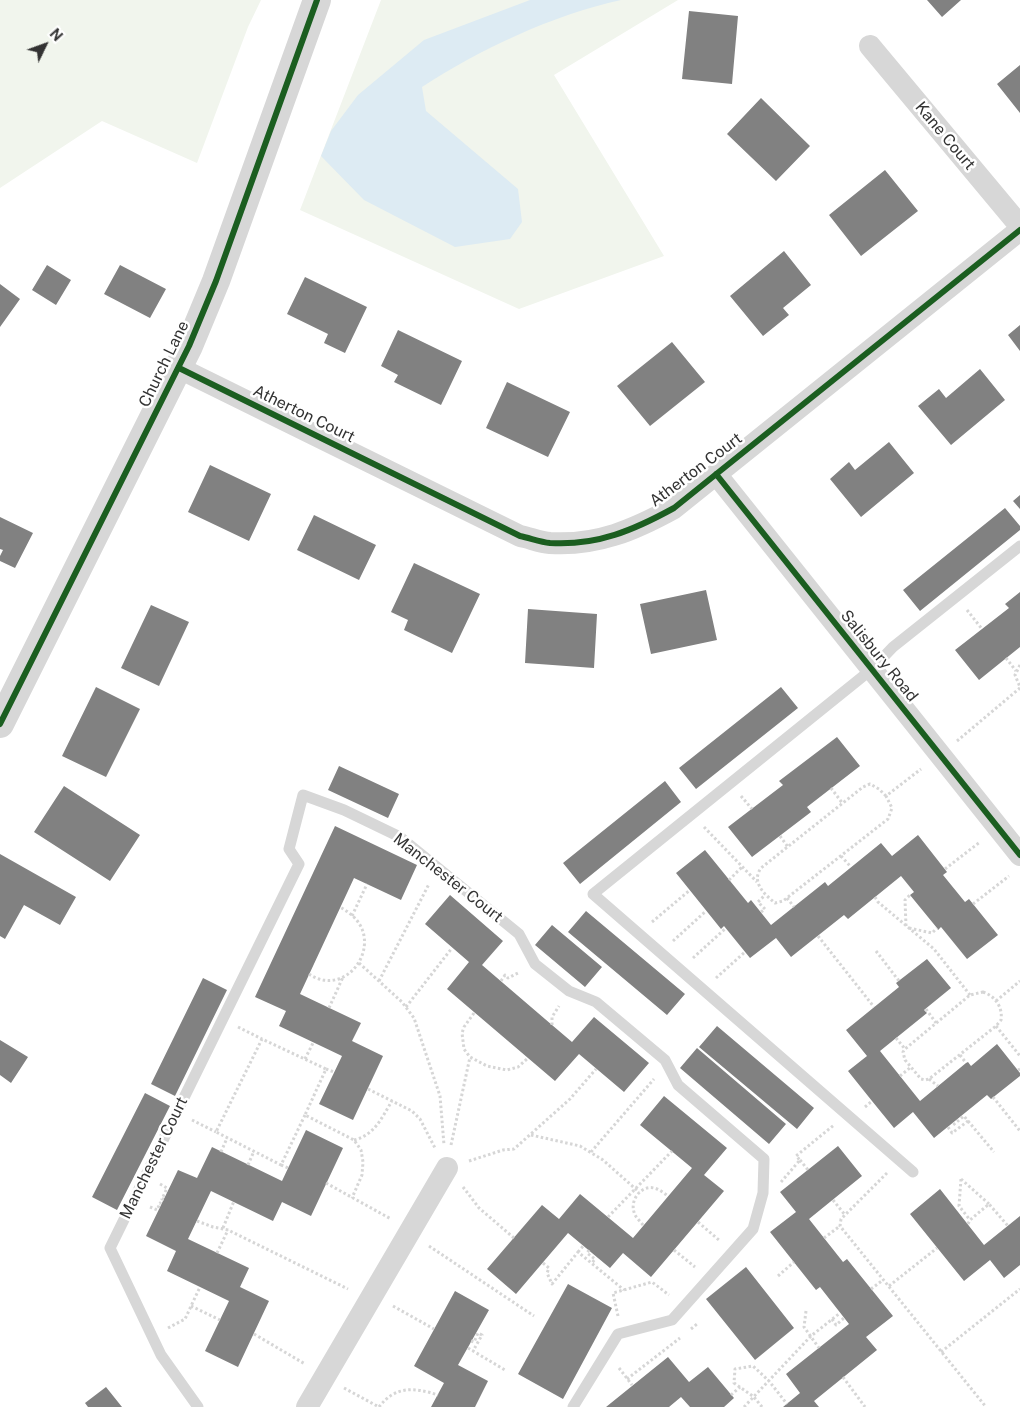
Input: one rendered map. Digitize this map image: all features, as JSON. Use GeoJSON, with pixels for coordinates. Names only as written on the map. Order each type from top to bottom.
{"type":"FeatureCollection","features":[{"type":"Feature","properties":{"kind":"street","name":"Church Lane"},"geometry":{"type":"LineString","coordinates":[[0,724],[189,346],[216,281],[317,0]]}},
{"type":"Feature","properties":{"kind":"street","name":"Kane Court"},"geometry":{"type":"LineString","coordinates":[[870,46],[1020,226]]}},
{"type":"Feature","properties":{"kind":"street","name":"Atherton Court"},"geometry":{"type":"LineString","coordinates":[[179,368],[520,536],[548,543],[579,543],[612,537],[644,525],[674,508],[1020,230]]}},
{"type":"Feature","properties":{"kind":"street","name":"Salisbury Road"},"geometry":{"type":"LineString","coordinates":[[716,474],[998,828],[1016,864]]}},
{"type":"Feature","properties":{"kind":"street"},"geometry":{"type":"LineString","coordinates":[[307,1407],[446,1168]]}},
{"type":"Feature","properties":{"kind":"lane"},"geometry":{"type":"LineString","coordinates":[[913,1172],[593,894],[872,668],[893,647],[1020,546]]}},
{"type":"Feature","properties":{"kind":"lane","name":"Manchester Court"},"geometry":{"type":"LineString","coordinates":[[198,1407],[161,1356],[110,1248],[299,864],[289,849],[303,795],[344,810],[400,837],[519,934],[536,964],[569,991],[596,1002],[665,1060],[678,1085],[764,1159],[763,1194],[753,1229],[672,1320],[618,1334]]}},
{"type":"Feature","properties":{"kind":"lane"},"geometry":{"type":"LineString","coordinates":[[573,1407],[618,1334]]}},
{"type":"Feature","properties":{"kind":"path"},"geometry":{"type":"LineString","coordinates":[[956,597],[982,629]]}},
{"type":"Feature","properties":{"kind":"path"},"geometry":{"type":"LineString","coordinates":[[886,796],[940,755],[1020,687],[1016,680],[1016,671],[1006,658]]}},
{"type":"Feature","properties":{"kind":"path"},"geometry":{"type":"LineString","coordinates":[[1016,671],[1020,666]]}},
{"type":"Feature","properties":{"kind":"path"},"geometry":{"type":"LineString","coordinates":[[693,813],[758,882],[765,895],[775,903],[783,902],[888,819],[892,808],[886,796],[870,784],[863,788],[761,868],[757,877],[758,882]]}},
{"type":"Feature","properties":{"kind":"path"},"geometry":{"type":"LineString","coordinates":[[831,788],[843,804]]}},
{"type":"Feature","properties":{"kind":"path"},"geometry":{"type":"LineString","coordinates":[[945,869],[998,828]]}},
{"type":"Feature","properties":{"kind":"path"},"geometry":{"type":"LineString","coordinates":[[780,836],[788,847]]}},
{"type":"Feature","properties":{"kind":"path"},"geometry":{"type":"LineString","coordinates":[[841,856],[851,867]]}},
{"type":"Feature","properties":{"kind":"path"},"geometry":{"type":"LineString","coordinates":[[973,904],[1016,864]]}},
{"type":"Feature","properties":{"kind":"path"},"geometry":{"type":"LineString","coordinates":[[729,880],[743,866]]}},
{"type":"Feature","properties":{"kind":"path"},"geometry":{"type":"LineString","coordinates":[[379,981],[438,868]]}},
{"type":"Feature","properties":{"kind":"path"},"geometry":{"type":"LineString","coordinates":[[352,916],[367,884]]}},
{"type":"Feature","properties":{"kind":"path"},"geometry":{"type":"LineString","coordinates":[[638,934],[690,890]]}},
{"type":"Feature","properties":{"kind":"path"},"geometry":{"type":"LineString","coordinates":[[761,912],[765,909],[758,902],[765,895]]}},
{"type":"Feature","properties":{"kind":"path"},"geometry":{"type":"LineString","coordinates":[[906,927],[905,900],[910,895]]}},
{"type":"Feature","properties":{"kind":"path"},"geometry":{"type":"LineString","coordinates":[[875,897],[878,902],[906,927],[934,949],[970,995]]}},
{"type":"Feature","properties":{"kind":"path"},"geometry":{"type":"LineString","coordinates":[[788,898],[794,907]]}},
{"type":"Feature","properties":{"kind":"path"},"geometry":{"type":"LineString","coordinates":[[329,1008],[344,976],[361,960],[364,944],[364,934],[360,924],[340,907]]}},
{"type":"Feature","properties":{"kind":"path"},"geometry":{"type":"LineString","coordinates":[[660,953],[706,911]]}},
{"type":"Feature","properties":{"kind":"path"},"geometry":{"type":"LineString","coordinates":[[906,927],[932,933],[937,928]]}},
{"type":"Feature","properties":{"kind":"path"},"geometry":{"type":"LineString","coordinates":[[680,970],[726,928]]}},
{"type":"Feature","properties":{"kind":"path"},"geometry":{"type":"LineString","coordinates":[[818,936],[874,1007]]}},
{"type":"Feature","properties":{"kind":"path"},"geometry":{"type":"LineString","coordinates":[[406,1007],[452,948]]}},
{"type":"Feature","properties":{"kind":"path"},"geometry":{"type":"LineString","coordinates":[[876,951],[899,981]]}},
{"type":"Feature","properties":{"kind":"path"},"geometry":{"type":"LineString","coordinates":[[702,989],[745,952]]}},
{"type":"Feature","properties":{"kind":"path"},"geometry":{"type":"LineString","coordinates":[[359,963],[406,1007],[414,1018],[440,1096],[446,1168]]}},
{"type":"Feature","properties":{"kind":"path"},"geometry":{"type":"LineString","coordinates":[[309,974],[323,980],[344,976]]}},
{"type":"Feature","properties":{"kind":"path"},"geometry":{"type":"LineString","coordinates":[[996,1001],[1020,981]]}},
{"type":"Feature","properties":{"kind":"path"},"geometry":{"type":"LineString","coordinates":[[983,992],[996,1001],[1001,1009],[1002,1016],[996,1026],[929,1079],[921,1078],[903,1056],[904,1049],[970,995],[983,992]]}},
{"type":"Feature","properties":{"kind":"path"},"geometry":{"type":"LineString","coordinates":[[926,1009],[936,1023]]}},
{"type":"Feature","properties":{"kind":"path"},"geometry":{"type":"LineString","coordinates":[[474,1012],[462,1033],[464,1049],[470,1057],[487,1066],[507,1070],[518,1067],[528,1058]]}},
{"type":"Feature","properties":{"kind":"path"},"geometry":{"type":"LineString","coordinates":[[222,1019],[334,1072]]}},
{"type":"Feature","properties":{"kind":"path"},"geometry":{"type":"LineString","coordinates":[[996,1026],[1020,1056]]}},
{"type":"Feature","properties":{"kind":"path"},"geometry":{"type":"LineString","coordinates":[[896,1038],[904,1049]]}},
{"type":"Feature","properties":{"kind":"path"},"geometry":{"type":"LineString","coordinates":[[216,1132],[262,1039]]}},
{"type":"Feature","properties":{"kind":"path"},"geometry":{"type":"LineString","coordinates":[[305,1059],[313,1042]]}},
{"type":"Feature","properties":{"kind":"path"},"geometry":{"type":"LineString","coordinates":[[960,1055],[966,1063]]}},
{"type":"Feature","properties":{"kind":"path"},"geometry":{"type":"LineString","coordinates":[[446,1168],[470,1057]]}},
{"type":"Feature","properties":{"kind":"path"},"geometry":{"type":"LineString","coordinates":[[591,1152],[659,1073],[665,1060]]}},
{"type":"Feature","properties":{"kind":"path"},"geometry":{"type":"LineString","coordinates":[[900,1076],[911,1067]]}},
{"type":"Feature","properties":{"kind":"path"},"geometry":{"type":"LineString","coordinates":[[281,1165],[326,1069]]}},
{"type":"Feature","properties":{"kind":"path"},"geometry":{"type":"LineString","coordinates":[[446,1168],[503,1150],[514,1149],[570,1099],[596,1069]]}},
{"type":"Feature","properties":{"kind":"path"},"geometry":{"type":"LineString","coordinates":[[929,1079],[938,1086]]}},
{"type":"Feature","properties":{"kind":"path"},"geometry":{"type":"LineString","coordinates":[[368,1089],[412,1111],[420,1119],[446,1168],[480,1208],[514,1238]]}},
{"type":"Feature","properties":{"kind":"path"},"geometry":{"type":"LineString","coordinates":[[993,1097],[1020,1131]]}},
{"type":"Feature","properties":{"kind":"path"},"geometry":{"type":"LineString","coordinates":[[354,1140],[366,1137],[374,1130],[392,1101]]}},
{"type":"Feature","properties":{"kind":"path"},"geometry":{"type":"LineString","coordinates":[[176,1113],[288,1168]]}},
{"type":"Feature","properties":{"kind":"path"},"geometry":{"type":"LineString","coordinates":[[305,1115],[354,1140],[361,1150],[363,1162],[360,1181],[352,1198]]}},
{"type":"Feature","properties":{"kind":"path"},"geometry":{"type":"LineString","coordinates":[[808,1170],[796,1156],[847,1116]]}},
{"type":"Feature","properties":{"kind":"path"},"geometry":{"type":"LineString","coordinates":[[952,1124],[964,1116],[994,1152]]}},
{"type":"Feature","properties":{"kind":"path"},"geometry":{"type":"LineString","coordinates":[[948,1127],[952,1133],[968,1121]]}},
{"type":"Feature","properties":{"kind":"path"},"geometry":{"type":"LineString","coordinates":[[531,1135],[571,1144],[591,1152],[639,1192]]}},
{"type":"Feature","properties":{"kind":"path"},"geometry":{"type":"LineString","coordinates":[[221,1152],[227,1138]]}},
{"type":"Feature","properties":{"kind":"path"},"geometry":{"type":"LineString","coordinates":[[248,1165],[254,1151]]}},
{"type":"Feature","properties":{"kind":"path"},"geometry":{"type":"LineString","coordinates":[[608,1217],[672,1151]]}},
{"type":"Feature","properties":{"kind":"path"},"geometry":{"type":"LineString","coordinates":[[763,1194],[778,1197],[777,1186],[800,1160]]}},
{"type":"Feature","properties":{"kind":"path"},"geometry":{"type":"LineString","coordinates":[[824,1238],[840,1226],[841,1219],[879,1182],[898,1160]]}},
{"type":"Feature","properties":{"kind":"path"},"geometry":{"type":"LineString","coordinates":[[970,1220],[959,1206],[961,1179],[989,1204],[1008,1226]]}},
{"type":"Feature","properties":{"kind":"path"},"geometry":{"type":"LineString","coordinates":[[326,1183],[390,1218],[534,1316]]}},
{"type":"Feature","properties":{"kind":"path"},"geometry":{"type":"LineString","coordinates":[[643,1225],[633,1211],[634,1201],[639,1192],[644,1189],[654,1188],[668,1196]]}},
{"type":"Feature","properties":{"kind":"path"},"geometry":{"type":"LineString","coordinates":[[832,1200],[845,1215]]}},
{"type":"Feature","properties":{"kind":"path"},"geometry":{"type":"LineString","coordinates":[[223,1228],[234,1201]]}},
{"type":"Feature","properties":{"kind":"path"},"geometry":{"type":"LineString","coordinates":[[968,1224],[970,1220],[989,1204]]}},
{"type":"Feature","properties":{"kind":"path"},"geometry":{"type":"LineString","coordinates":[[197,1221],[228,1230],[434,1329]]}},
{"type":"Feature","properties":{"kind":"path"},"geometry":{"type":"LineString","coordinates":[[698,1222],[733,1252]]}},
{"type":"Feature","properties":{"kind":"path"},"geometry":{"type":"LineString","coordinates":[[840,1226],[986,1407]]}},
{"type":"Feature","properties":{"kind":"path"},"geometry":{"type":"LineString","coordinates":[[217,1253],[228,1230]]}},
{"type":"Feature","properties":{"kind":"path"},"geometry":{"type":"LineString","coordinates":[[542,1263],[549,1268],[547,1273],[552,1284],[584,1245]]}},
{"type":"Feature","properties":{"kind":"path"},"geometry":{"type":"LineString","coordinates":[[889,1286],[937,1248]]}},
{"type":"Feature","properties":{"kind":"path"},"geometry":{"type":"LineString","coordinates":[[589,1250],[587,1253],[595,1259],[592,1263]]}},
{"type":"Feature","properties":{"kind":"path"},"geometry":{"type":"LineString","coordinates":[[674,1250],[708,1279]]}},
{"type":"Feature","properties":{"kind":"path"},"geometry":{"type":"LineString","coordinates":[[578,1252],[624,1290]]}},
{"type":"Feature","properties":{"kind":"path"},"geometry":{"type":"LineString","coordinates":[[778,1276],[794,1262]]}},
{"type":"Feature","properties":{"kind":"path"},"geometry":{"type":"LineString","coordinates":[[871,1289],[883,1280]]}},
{"type":"Feature","properties":{"kind":"path"},"geometry":{"type":"LineString","coordinates":[[618,1334],[618,1311],[613,1293],[652,1282],[683,1307]]}},
{"type":"Feature","properties":{"kind":"path"},"geometry":{"type":"LineString","coordinates":[[152,1336],[185,1319],[200,1287]]}},
{"type":"Feature","properties":{"kind":"path"},"geometry":{"type":"LineString","coordinates":[[941,1352],[1020,1289]]}},
{"type":"Feature","properties":{"kind":"path"},"geometry":{"type":"LineString","coordinates":[[191,1306],[220,1320]]}},
{"type":"Feature","properties":{"kind":"path"},"geometry":{"type":"LineString","coordinates":[[806,1311],[804,1327],[819,1348]]}},
{"type":"Feature","properties":{"kind":"path"},"geometry":{"type":"LineString","coordinates":[[744,1407],[811,1336],[840,1313]]}},
{"type":"Feature","properties":{"kind":"path"},"geometry":{"type":"LineString","coordinates":[[832,1319],[836,1324],[844,1318]]}},
{"type":"Feature","properties":{"kind":"path"},"geometry":{"type":"LineString","coordinates":[[627,1379],[697,1324]]}},
{"type":"Feature","properties":{"kind":"path"},"geometry":{"type":"LineString","coordinates":[[472,1341],[474,1342],[478,1333],[482,1335],[473,1351]]}},
{"type":"Feature","properties":{"kind":"path"},"geometry":{"type":"LineString","coordinates":[[254,1334],[379,1407],[389,1396],[400,1392],[414,1390],[438,1395]]}},
{"type":"Feature","properties":{"kind":"path"},"geometry":{"type":"LineString","coordinates":[[468,1348],[506,1370]]}},
{"type":"Feature","properties":{"kind":"path"},"geometry":{"type":"LineString","coordinates":[[762,1407],[754,1397],[734,1383],[735,1369],[753,1366],[769,1381],[787,1404]]}},
{"type":"Feature","properties":{"kind":"path"},"geometry":{"type":"LineString","coordinates":[[843,1377],[865,1407]]}},
{"type":"Feature","properties":{"kind":"path"},"geometry":{"type":"LineString","coordinates":[[731,1395],[740,1387]]}},
{"type":"Feature","properties":{"kind":"shaded area"},"geometry":{"type":"Polygon","coordinates":[[[0,0],[261,0],[248,27],[197,163],[102,121],[0,188],[0,0]]]}},
{"type":"Feature","properties":{"kind":"shaded area"},"geometry":{"type":"Polygon","coordinates":[[[381,0],[678,0],[554,75],[664,256],[519,309],[300,210],[381,0]]]}},
{"type":"Feature","properties":{"kind":"shaded area"},"geometry":{"type":"Polygon","coordinates":[[[530,0],[621,0],[595,6],[543,24],[468,59],[422,87],[426,111],[518,189],[522,222],[510,239],[455,247],[364,200],[321,156],[331,131],[358,95],[424,40],[530,0]]]}},
{"type":"Feature","properties":{"kind":"building"},"geometry":{"type":"Polygon","coordinates":[[[927,0],[961,0],[942,17],[927,0]]]}},
{"type":"Feature","properties":{"kind":"building"},"geometry":{"type":"Polygon","coordinates":[[[689,11],[738,16],[732,84],[682,79],[689,11]]]}},
{"type":"Feature","properties":{"kind":"building"},"geometry":{"type":"Polygon","coordinates":[[[1020,65],[1020,113],[997,84],[1020,65]]]}},
{"type":"Feature","properties":{"kind":"building"},"geometry":{"type":"Polygon","coordinates":[[[761,98],[810,146],[776,181],[727,134],[761,98]]]}},
{"type":"Feature","properties":{"kind":"building"},"geometry":{"type":"Polygon","coordinates":[[[885,170],[918,211],[861,256],[829,215],[885,170]]]}},
{"type":"Feature","properties":{"kind":"building"},"geometry":{"type":"Polygon","coordinates":[[[784,251],[811,285],[783,308],[789,315],[763,336],[730,296],[784,251]]]}},
{"type":"Feature","properties":{"kind":"building"},"geometry":{"type":"Polygon","coordinates":[[[47,265],[71,280],[56,305],[32,290],[47,265]]]}},
{"type":"Feature","properties":{"kind":"building"},"geometry":{"type":"Polygon","coordinates":[[[120,265],[166,289],[150,318],[104,294],[120,265]]]}},
{"type":"Feature","properties":{"kind":"building"},"geometry":{"type":"Polygon","coordinates":[[[305,277],[367,307],[345,353],[324,343],[328,334],[287,314],[305,277]]]}},
{"type":"Feature","properties":{"kind":"building"},"geometry":{"type":"Polygon","coordinates":[[[0,284],[20,299],[0,327],[0,284]]]}},
{"type":"Feature","properties":{"kind":"building"},"geometry":{"type":"Polygon","coordinates":[[[1020,325],[1020,351],[1008,335],[1020,325]]]}},
{"type":"Feature","properties":{"kind":"building"},"geometry":{"type":"Polygon","coordinates":[[[398,330],[462,361],[441,405],[394,382],[398,375],[381,366],[398,330]]]}},
{"type":"Feature","properties":{"kind":"building"},"geometry":{"type":"Polygon","coordinates":[[[672,342],[705,382],[650,426],[617,386],[672,342]]]}},
{"type":"Feature","properties":{"kind":"building"},"geometry":{"type":"Polygon","coordinates":[[[980,369],[1005,400],[951,445],[918,406],[939,389],[946,398],[980,369]]]}},
{"type":"Feature","properties":{"kind":"building"},"geometry":{"type":"Polygon","coordinates":[[[507,382],[570,412],[548,457],[486,428],[507,382]]]}},
{"type":"Feature","properties":{"kind":"building"},"geometry":{"type":"Polygon","coordinates":[[[889,442],[914,473],[861,517],[830,479],[849,462],[855,470],[889,442]]]}},
{"type":"Feature","properties":{"kind":"building"},"geometry":{"type":"Polygon","coordinates":[[[210,465],[271,494],[249,541],[188,512],[210,465]]]}},
{"type":"Feature","properties":{"kind":"building"},"geometry":{"type":"Polygon","coordinates":[[[1020,495],[1020,509],[1013,501],[1020,495]]]}},
{"type":"Feature","properties":{"kind":"building"},"geometry":{"type":"Polygon","coordinates":[[[1005,508],[1020,526],[1020,530],[920,611],[903,590],[1005,508]]]}},
{"type":"Feature","properties":{"kind":"building"},"geometry":{"type":"Polygon","coordinates":[[[314,515],[376,545],[359,580],[297,550],[314,515]]]}},
{"type":"Feature","properties":{"kind":"building"},"geometry":{"type":"Polygon","coordinates":[[[0,517],[33,533],[15,568],[0,561],[3,550],[0,549],[0,517]]]}},
{"type":"Feature","properties":{"kind":"building"},"geometry":{"type":"Polygon","coordinates":[[[414,563],[480,594],[452,653],[404,630],[408,620],[391,612],[414,563]]]}},
{"type":"Feature","properties":{"kind":"building"},"geometry":{"type":"Polygon","coordinates":[[[706,590],[717,640],[651,654],[640,604],[706,590]]]}},
{"type":"Feature","properties":{"kind":"building"},"geometry":{"type":"Polygon","coordinates":[[[1020,592],[1020,647],[979,680],[955,650],[1009,608],[1005,604],[1020,592]]]}},
{"type":"Feature","properties":{"kind":"building"},"geometry":{"type":"Polygon","coordinates":[[[151,605],[189,622],[159,686],[121,668],[151,605]]]}},
{"type":"Feature","properties":{"kind":"building"},"geometry":{"type":"Polygon","coordinates":[[[528,609],[597,614],[594,668],[525,663],[528,609]]]}},
{"type":"Feature","properties":{"kind":"building"},"geometry":{"type":"Polygon","coordinates":[[[96,687],[140,709],[106,777],[62,756],[96,687]]]}},
{"type":"Feature","properties":{"kind":"building"},"geometry":{"type":"Polygon","coordinates":[[[781,687],[798,708],[696,789],[679,768],[781,687]]]}},
{"type":"Feature","properties":{"kind":"building"},"geometry":{"type":"Polygon","coordinates":[[[837,737],[860,766],[807,807],[811,812],[752,857],[728,827],[783,785],[779,781],[837,737]]]}},
{"type":"Feature","properties":{"kind":"building"},"geometry":{"type":"Polygon","coordinates":[[[339,766],[399,794],[388,818],[328,790],[339,766]]]}},
{"type":"Feature","properties":{"kind":"building"},"geometry":{"type":"Polygon","coordinates":[[[665,781],[681,802],[580,884],[563,863],[665,781]]]}},
{"type":"Feature","properties":{"kind":"building"},"geometry":{"type":"Polygon","coordinates":[[[64,786],[140,835],[110,881],[34,832],[64,786]]]}},
{"type":"Feature","properties":{"kind":"building"},"geometry":{"type":"Polygon","coordinates":[[[335,826],[417,865],[401,900],[354,878],[300,994],[361,1023],[352,1041],[383,1056],[353,1120],[319,1104],[342,1056],[279,1026],[286,1011],[255,997],[335,826]]]}},
{"type":"Feature","properties":{"kind":"building"},"geometry":{"type":"Polygon","coordinates":[[[918,835],[947,872],[943,875],[965,902],[969,899],[998,935],[967,959],[941,927],[938,930],[910,895],[914,892],[901,876],[848,919],[844,915],[791,957],[776,938],[750,958],[724,926],[721,929],[676,873],[705,850],[748,903],[751,900],[771,925],[825,882],[828,886],[881,843],[892,856],[918,835]]]}},
{"type":"Feature","properties":{"kind":"building"},"geometry":{"type":"Polygon","coordinates":[[[0,854],[76,897],[60,925],[24,905],[5,939],[0,936],[0,854]]]}},
{"type":"Feature","properties":{"kind":"building"},"geometry":{"type":"Polygon","coordinates":[[[450,895],[503,941],[482,965],[572,1042],[594,1017],[649,1063],[624,1092],[579,1054],[555,1081],[447,989],[469,962],[425,924],[450,895]]]}},
{"type":"Feature","properties":{"kind":"building"},"geometry":{"type":"Polygon","coordinates":[[[586,911],[685,994],[667,1015],[568,932],[586,911]]]}},
{"type":"Feature","properties":{"kind":"building"},"geometry":{"type":"Polygon","coordinates":[[[552,925],[602,967],[585,987],[535,945],[552,925]]]}},
{"type":"Feature","properties":{"kind":"building"},"geometry":{"type":"Polygon","coordinates":[[[927,959],[951,988],[924,1010],[927,1013],[880,1051],[920,1101],[966,1063],[968,1062],[971,1066],[997,1044],[1020,1073],[1020,1076],[991,1099],[987,1095],[934,1138],[913,1112],[894,1128],[848,1071],[867,1056],[846,1030],[899,987],[896,983],[927,959]]]}},
{"type":"Feature","properties":{"kind":"building"},"geometry":{"type":"Polygon","coordinates":[[[203,978],[227,990],[175,1096],[151,1084],[203,978]]]}},
{"type":"Feature","properties":{"kind":"building"},"geometry":{"type":"Polygon","coordinates":[[[717,1026],[814,1108],[797,1129],[699,1047],[717,1026]]]}},
{"type":"Feature","properties":{"kind":"building"},"geometry":{"type":"Polygon","coordinates":[[[0,1040],[28,1057],[11,1083],[0,1075],[0,1040]]]}},
{"type":"Feature","properties":{"kind":"building"},"geometry":{"type":"Polygon","coordinates":[[[697,1048],[786,1124],[769,1144],[680,1068],[697,1048]]]}},
{"type":"Feature","properties":{"kind":"building"},"geometry":{"type":"Polygon","coordinates":[[[145,1093],[170,1106],[117,1210],[92,1197],[145,1093]]]}},
{"type":"Feature","properties":{"kind":"building"},"geometry":{"type":"Polygon","coordinates":[[[664,1096],[727,1148],[704,1175],[724,1191],[651,1277],[623,1253],[610,1268],[568,1233],[516,1294],[487,1269],[542,1205],[559,1219],[580,1194],[633,1238],[692,1168],[640,1125],[664,1096]]]}},
{"type":"Feature","properties":{"kind":"building"},"geometry":{"type":"Polygon","coordinates":[[[306,1130],[343,1148],[311,1216],[282,1202],[273,1221],[211,1191],[188,1239],[249,1268],[240,1287],[269,1301],[238,1367],[205,1351],[229,1301],[167,1271],[176,1251],[146,1236],[178,1170],[197,1178],[212,1147],[282,1181],[306,1130]]]}},
{"type":"Feature","properties":{"kind":"building"},"geometry":{"type":"Polygon","coordinates":[[[838,1146],[862,1176],[809,1219],[843,1262],[847,1259],[893,1316],[866,1337],[877,1350],[814,1401],[819,1407],[783,1407],[800,1393],[786,1374],[849,1324],[820,1287],[816,1290],[770,1232],[796,1212],[780,1192],[838,1146]]]}},
{"type":"Feature","properties":{"kind":"building"},"geometry":{"type":"Polygon","coordinates":[[[940,1189],[984,1245],[1020,1216],[1020,1265],[1004,1278],[990,1260],[964,1281],[910,1214],[940,1189]]]}},
{"type":"Feature","properties":{"kind":"building"},"geometry":{"type":"Polygon","coordinates":[[[746,1267],[794,1328],[755,1360],[706,1299],[746,1267]]]}},
{"type":"Feature","properties":{"kind":"building"},"geometry":{"type":"Polygon","coordinates":[[[568,1284],[612,1308],[563,1399],[518,1374],[568,1284]]]}},
{"type":"Feature","properties":{"kind":"building"},"geometry":{"type":"Polygon","coordinates":[[[455,1291],[489,1310],[458,1365],[488,1381],[475,1407],[431,1407],[444,1383],[414,1366],[455,1291]]]}},
{"type":"Feature","properties":{"kind":"building"},"geometry":{"type":"Polygon","coordinates":[[[668,1357],[689,1382],[708,1367],[734,1398],[724,1407],[690,1407],[681,1397],[669,1407],[606,1407],[668,1357]]]}},
{"type":"Feature","properties":{"kind":"building"},"geometry":{"type":"Polygon","coordinates":[[[106,1387],[122,1407],[88,1407],[85,1403],[106,1387]]]}},
{"type":"Feature","properties":{"kind":"cycle path"},"geometry":{"type":"LineString","coordinates":[[0,724],[189,346],[216,281],[317,0]]}},
{"type":"Feature","properties":{"kind":"cycle path"},"geometry":{"type":"LineString","coordinates":[[179,368],[520,536],[550,543],[584,542],[630,530],[674,508],[1020,230]]}},
{"type":"Feature","properties":{"kind":"cycle path"},"geometry":{"type":"LineString","coordinates":[[716,474],[1020,855]]}}]}
